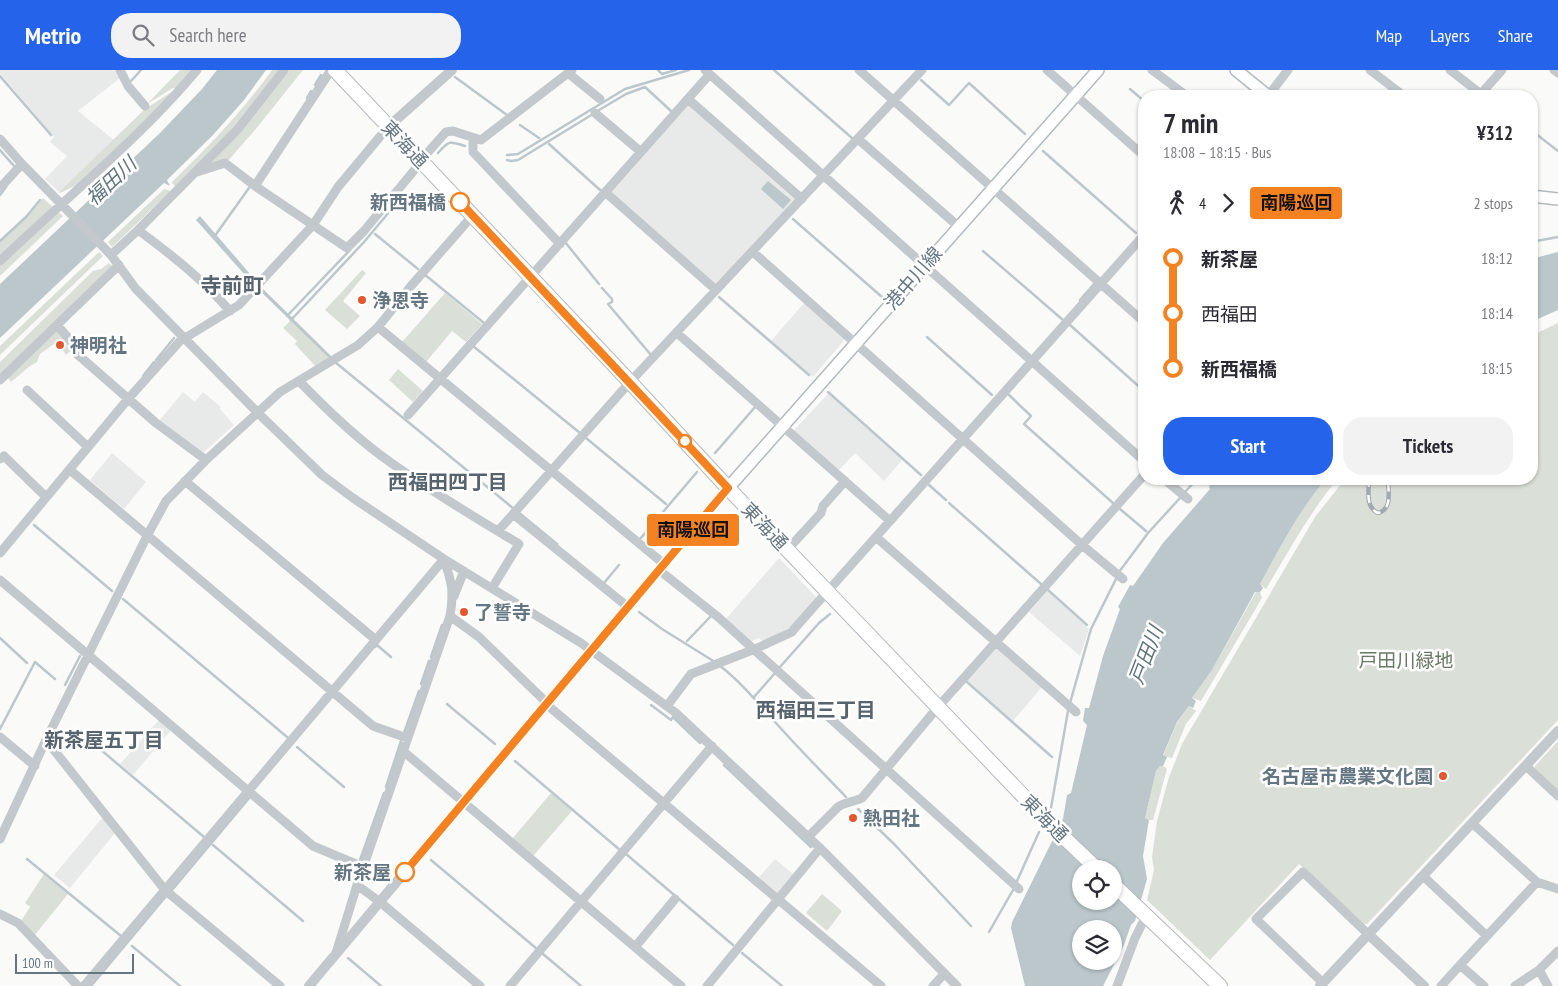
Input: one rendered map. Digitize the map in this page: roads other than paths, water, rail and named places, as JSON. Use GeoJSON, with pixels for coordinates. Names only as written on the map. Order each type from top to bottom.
{"type":"FeatureCollection","features":[{"type":"Feature","properties":{"kind":"main road","name":"東海通"},"geometry":{"type":"LineString","coordinates":[[335,70],[728,488],[1051,825],[1088,860]]}},
{"type":"Feature","properties":{"kind":"main road","name":"港中川線"},"geometry":{"type":"LineString","coordinates":[[728,488],[1098,70]]}},
{"type":"Feature","properties":{"kind":"main road"},"geometry":{"type":"LineString","coordinates":[[1236,70],[1261,90]]}},
{"type":"Feature","properties":{"kind":"main road"},"geometry":{"type":"LineString","coordinates":[[1538,197],[1558,199]]}},
{"type":"Feature","properties":{"kind":"main road"},"geometry":{"type":"LineString","coordinates":[[1122,893],[1220,986]]}},
{"type":"Feature","properties":{"kind":"street"},"geometry":{"type":"LineString","coordinates":[[120,70],[128,86],[145,106]]}},
{"type":"Feature","properties":{"kind":"street"},"geometry":{"type":"LineString","coordinates":[[0,261],[62,206],[164,106],[197,70]]}},
{"type":"Feature","properties":{"kind":"street"},"geometry":{"type":"LineString","coordinates":[[111,255],[238,129],[284,70]]}},
{"type":"Feature","properties":{"kind":"street"},"geometry":{"type":"LineString","coordinates":[[255,186],[331,70]]}},
{"type":"Feature","properties":{"kind":"street"},"geometry":{"type":"LineString","coordinates":[[558,70],[569,73],[600,98]]}},
{"type":"Feature","properties":{"kind":"street"},"geometry":{"type":"LineString","coordinates":[[859,70],[1138,317]]}},
{"type":"Feature","properties":{"kind":"street"},"geometry":{"type":"LineString","coordinates":[[498,531],[630,382],[922,70]]}},
{"type":"Feature","properties":{"kind":"street"},"geometry":{"type":"LineString","coordinates":[[1047,70],[1138,151]]}},
{"type":"Feature","properties":{"kind":"street"},"geometry":{"type":"LineString","coordinates":[[1152,70],[1180,90]]}},
{"type":"Feature","properties":{"kind":"street"},"geometry":{"type":"LineString","coordinates":[[1273,90],[1288,70]]}},
{"type":"Feature","properties":{"kind":"street"},"geometry":{"type":"LineString","coordinates":[[1370,70],[1396,90]]}},
{"type":"Feature","properties":{"kind":"street"},"geometry":{"type":"LineString","coordinates":[[1450,70],[1474,90]]}},
{"type":"Feature","properties":{"kind":"street"},"geometry":{"type":"LineString","coordinates":[[1484,90],[1502,70]]}},
{"type":"Feature","properties":{"kind":"street"},"geometry":{"type":"LineString","coordinates":[[1554,70],[1558,73]]}},
{"type":"Feature","properties":{"kind":"street"},"geometry":{"type":"LineString","coordinates":[[0,553],[128,399],[184,337],[239,304],[313,225],[338,187],[388,127],[445,72]]}},
{"type":"Feature","properties":{"kind":"street"},"geometry":{"type":"LineString","coordinates":[[194,173],[225,163],[255,186],[347,248],[364,231],[446,132],[453,132],[481,140],[569,73]]}},
{"type":"Feature","properties":{"kind":"street"},"geometry":{"type":"LineString","coordinates":[[408,415],[688,99],[707,73],[1138,456]]}},
{"type":"Feature","properties":{"kind":"street"},"geometry":{"type":"LineString","coordinates":[[688,99],[802,199]]}},
{"type":"Feature","properties":{"kind":"street"},"geometry":{"type":"LineString","coordinates":[[596,113],[640,152]]}},
{"type":"Feature","properties":{"kind":"street"},"geometry":{"type":"LineString","coordinates":[[473,138],[473,152],[560,244]]}},
{"type":"Feature","properties":{"kind":"street"},"geometry":{"type":"LineString","coordinates":[[858,139],[958,226]]}},
{"type":"Feature","properties":{"kind":"street"},"geometry":{"type":"LineString","coordinates":[[0,140],[111,255],[136,289],[322,475],[444,559],[591,651],[667,706],[820,848],[957,986]]}},
{"type":"Feature","properties":{"kind":"street"},"geometry":{"type":"LineString","coordinates":[[0,188],[22,164]]}},
{"type":"Feature","properties":{"kind":"street"},"geometry":{"type":"LineString","coordinates":[[605,192],[716,290]]}},
{"type":"Feature","properties":{"kind":"street"},"geometry":{"type":"LineString","coordinates":[[0,839],[46,740],[166,501],[206,460],[280,392],[358,345],[378,327],[473,215]]}},
{"type":"Feature","properties":{"kind":"street"},"geometry":{"type":"LineString","coordinates":[[138,230],[178,260],[207,286],[230,311]]}},
{"type":"Feature","properties":{"kind":"street"},"geometry":{"type":"LineString","coordinates":[[667,706],[691,674],[792,632],[1138,242]]}},
{"type":"Feature","properties":{"kind":"street"},"geometry":{"type":"LineString","coordinates":[[753,252],[1082,545],[1123,579]]}},
{"type":"Feature","properties":{"kind":"street"},"geometry":{"type":"LineString","coordinates":[[0,380],[119,265]]}},
{"type":"Feature","properties":{"kind":"street"},"geometry":{"type":"LineString","coordinates":[[57,325],[72,342],[77,354],[156,424],[206,460]]}},
{"type":"Feature","properties":{"kind":"street"},"geometry":{"type":"LineString","coordinates":[[378,327],[551,470],[662,567],[1020,889]]}},
{"type":"Feature","properties":{"kind":"street"},"geometry":{"type":"LineString","coordinates":[[677,333],[890,521]]}},
{"type":"Feature","properties":{"kind":"street"},"geometry":{"type":"LineString","coordinates":[[299,381],[338,420],[388,461],[429,489],[519,544],[492,588]]}},
{"type":"Feature","properties":{"kind":"street"},"geometry":{"type":"LineString","coordinates":[[27,390],[88,447]]}},
{"type":"Feature","properties":{"kind":"street"},"geometry":{"type":"LineString","coordinates":[[1,456],[46,497]]}},
{"type":"Feature","properties":{"kind":"street"},"geometry":{"type":"LineString","coordinates":[[70,470],[373,726],[407,738]]}},
{"type":"Feature","properties":{"kind":"street"},"geometry":{"type":"LineString","coordinates":[[185,481],[376,640]]}},
{"type":"Feature","properties":{"kind":"street"},"geometry":{"type":"LineString","coordinates":[[788,549],[821,514],[823,506],[845,481]]}},
{"type":"Feature","properties":{"kind":"street"},"geometry":{"type":"LineString","coordinates":[[808,837],[843,803],[862,798],[938,707],[1138,482]]}},
{"type":"Feature","properties":{"kind":"street"},"geometry":{"type":"LineString","coordinates":[[1172,485],[1188,498]]}},
{"type":"Feature","properties":{"kind":"street"},"geometry":{"type":"LineString","coordinates":[[309,986],[728,488]]}},
{"type":"Feature","properties":{"kind":"street"},"geometry":{"type":"LineString","coordinates":[[515,512],[628,607]]}},
{"type":"Feature","properties":{"kind":"street"},"geometry":{"type":"LineString","coordinates":[[876,537],[1076,712]]}},
{"type":"Feature","properties":{"kind":"street"},"geometry":{"type":"LineString","coordinates":[[444,559],[452,585],[453,598]]}},
{"type":"Feature","properties":{"kind":"street"},"geometry":{"type":"LineString","coordinates":[[84,986],[444,559]]}},
{"type":"Feature","properties":{"kind":"street"},"geometry":{"type":"LineString","coordinates":[[336,954],[363,867],[450,616],[453,598],[464,571]]}},
{"type":"Feature","properties":{"kind":"street"},"geometry":{"type":"LineString","coordinates":[[0,580],[313,846],[363,867]]}},
{"type":"Feature","properties":{"kind":"street"},"geometry":{"type":"LineString","coordinates":[[450,616],[479,637],[547,703],[881,986]]}},
{"type":"Feature","properties":{"kind":"street"},"geometry":{"type":"LineString","coordinates":[[1420,985],[1368,934],[1303,872],[1256,920],[1322,984],[1368,934],[1472,824],[1558,731]]}},
{"type":"Feature","properties":{"kind":"street"},"geometry":{"type":"LineString","coordinates":[[0,738],[35,766]]}},
{"type":"Feature","properties":{"kind":"street"},"geometry":{"type":"LineString","coordinates":[[46,740],[165,890],[280,986]]}},
{"type":"Feature","properties":{"kind":"street"},"geometry":{"type":"LineString","coordinates":[[510,986],[712,746]]}},
{"type":"Feature","properties":{"kind":"street"},"geometry":{"type":"LineString","coordinates":[[403,751],[681,986]]}},
{"type":"Feature","properties":{"kind":"street"},"geometry":{"type":"LineString","coordinates":[[1526,766],[1558,796]]}},
{"type":"Feature","properties":{"kind":"street"},"geometry":{"type":"LineString","coordinates":[[1472,824],[1537,882],[1558,889]]}},
{"type":"Feature","properties":{"kind":"street"},"geometry":{"type":"LineString","coordinates":[[707,986],[820,848]]}},
{"type":"Feature","properties":{"kind":"street"},"geometry":{"type":"LineString","coordinates":[[1423,876],[1487,936]]}},
{"type":"Feature","properties":{"kind":"street"},"geometry":{"type":"LineString","coordinates":[[1441,986],[1537,882]]}},
{"type":"Feature","properties":{"kind":"street"},"geometry":{"type":"LineString","coordinates":[[357,885],[480,986]]}},
{"type":"Feature","properties":{"kind":"street"},"geometry":{"type":"LineString","coordinates":[[634,947],[675,899]]}},
{"type":"Feature","properties":{"kind":"street"},"geometry":{"type":"LineString","coordinates":[[0,914],[18,923],[78,986]]}},
{"type":"Feature","properties":{"kind":"street"},"geometry":{"type":"LineString","coordinates":[[1117,986],[1135,938],[1146,916]]}},
{"type":"Feature","properties":{"kind":"street"},"geometry":{"type":"LineString","coordinates":[[1515,986],[1539,970],[1558,951]]}},
{"type":"Feature","properties":{"kind":"street"},"geometry":{"type":"LineString","coordinates":[[1460,965],[1484,986]]}},
{"type":"Feature","properties":{"kind":"street"},"geometry":{"type":"LineString","coordinates":[[1539,970],[1548,986]]}},
{"type":"Feature","properties":{"kind":"street"},"geometry":{"type":"LineString","coordinates":[[933,986],[944,974]]}},
{"type":"Feature","properties":{"kind":"water","name":"福田川"},"geometry":{"type":"Polygon","coordinates":[[[217,70],[266,70],[244,100],[213,135],[167,180],[170,186],[164,183],[0,338],[0,284],[160,133],[202,89],[217,70]]]}},
{"type":"Feature","properties":{"kind":"water"},"geometry":{"type":"Polygon","coordinates":[[[768,181],[791,200],[783,209],[761,189],[768,181]]]}},
{"type":"Feature","properties":{"kind":"water"},"geometry":{"type":"Polygon","coordinates":[[[200,216],[263,289],[333,358],[330,359],[253,284],[196,220],[200,216]]]}},
{"type":"Feature","properties":{"kind":"water"},"geometry":{"type":"Polygon","coordinates":[[[1558,252],[1558,310],[1538,319],[1538,257],[1558,252]]]}},
{"type":"Feature","properties":{"kind":"water","name":"戸田川"},"geometry":{"type":"Polygon","coordinates":[[[1210,485],[1321,485],[1290,530],[1260,584],[1263,588],[1260,592],[1255,592],[1212,670],[1192,698],[1196,701],[1193,708],[1189,706],[1177,722],[1163,755],[1167,757],[1163,766],[1160,766],[1156,771],[1145,818],[1149,820],[1143,856],[1147,879],[1135,921],[1131,925],[1122,949],[1122,920],[1072,920],[1072,970],[1111,970],[1103,986],[1025,986],[1011,928],[1012,922],[1063,819],[1067,795],[1071,793],[1087,725],[1083,721],[1085,708],[1089,708],[1103,656],[1120,609],[1118,607],[1130,585],[1133,586],[1163,543],[1210,489],[1210,485]]]}},
{"type":"Feature","properties":{"kind":"waterway"},"geometry":{"type":"LineString","coordinates":[[131,81],[141,70]]}},
{"type":"Feature","properties":{"kind":"waterway"},"geometry":{"type":"LineString","coordinates":[[658,70],[662,74],[676,70]]}},
{"type":"Feature","properties":{"kind":"waterway"},"geometry":{"type":"LineString","coordinates":[[507,155],[518,154],[625,89],[689,70]]}},
{"type":"Feature","properties":{"kind":"waterway"},"geometry":{"type":"LineString","coordinates":[[774,70],[852,138]]}},
{"type":"Feature","properties":{"kind":"waterway"},"geometry":{"type":"LineString","coordinates":[[315,85],[321,75]]}},
{"type":"Feature","properties":{"kind":"waterway"},"geometry":{"type":"LineString","coordinates":[[0,76],[51,135]]}},
{"type":"Feature","properties":{"kind":"waterway"},"geometry":{"type":"LineString","coordinates":[[455,77],[507,115]]}},
{"type":"Feature","properties":{"kind":"waterway"},"geometry":{"type":"LineString","coordinates":[[921,80],[949,105],[969,83],[1025,134]]}},
{"type":"Feature","properties":{"kind":"waterway"},"geometry":{"type":"LineString","coordinates":[[599,110],[626,94],[645,87],[671,111]]}},
{"type":"Feature","properties":{"kind":"waterway"},"geometry":{"type":"LineString","coordinates":[[1130,89],[1138,96]]}},
{"type":"Feature","properties":{"kind":"waterway"},"geometry":{"type":"LineString","coordinates":[[307,98],[311,91]]}},
{"type":"Feature","properties":{"kind":"waterway"},"geometry":{"type":"LineString","coordinates":[[507,160],[518,160],[593,114]]}},
{"type":"Feature","properties":{"kind":"waterway"},"geometry":{"type":"LineString","coordinates":[[520,125],[539,138]]}},
{"type":"Feature","properties":{"kind":"waterway"},"geometry":{"type":"LineString","coordinates":[[1538,135],[1558,151]]}},
{"type":"Feature","properties":{"kind":"waterway"},"geometry":{"type":"LineString","coordinates":[[438,153],[450,143],[465,146]]}},
{"type":"Feature","properties":{"kind":"waterway"},"geometry":{"type":"LineString","coordinates":[[549,144],[600,190]]}},
{"type":"Feature","properties":{"kind":"waterway"},"geometry":{"type":"LineString","coordinates":[[0,150],[15,167]]}},
{"type":"Feature","properties":{"kind":"waterway"},"geometry":{"type":"LineString","coordinates":[[1043,151],[1136,233]]}},
{"type":"Feature","properties":{"kind":"waterway"},"geometry":{"type":"LineString","coordinates":[[0,195],[6,187]]}},
{"type":"Feature","properties":{"kind":"waterway"},"geometry":{"type":"LineString","coordinates":[[214,237],[249,188]]}},
{"type":"Feature","properties":{"kind":"waterway"},"geometry":{"type":"LineString","coordinates":[[291,320],[364,242],[400,199]]}},
{"type":"Feature","properties":{"kind":"waterway"},"geometry":{"type":"LineString","coordinates":[[0,241],[26,217],[40,200]]}},
{"type":"Feature","properties":{"kind":"waterway"},"geometry":{"type":"LineString","coordinates":[[793,219],[882,297]]}},
{"type":"Feature","properties":{"kind":"waterway"},"geometry":{"type":"LineString","coordinates":[[375,234],[418,269]]}},
{"type":"Feature","properties":{"kind":"waterway"},"geometry":{"type":"LineString","coordinates":[[1538,241],[1558,237]]}},
{"type":"Feature","properties":{"kind":"waterway"},"geometry":{"type":"LineString","coordinates":[[565,242],[599,284]]}},
{"type":"Feature","properties":{"kind":"waterway"},"geometry":{"type":"LineString","coordinates":[[287,316],[350,250]]}},
{"type":"Feature","properties":{"kind":"waterway"},"geometry":{"type":"LineString","coordinates":[[983,251],[1063,320]]}},
{"type":"Feature","properties":{"kind":"waterway"},"geometry":{"type":"LineString","coordinates":[[424,274],[484,323]]}},
{"type":"Feature","properties":{"kind":"waterway"},"geometry":{"type":"LineString","coordinates":[[1080,300],[1094,284]]}},
{"type":"Feature","properties":{"kind":"waterway"},"geometry":{"type":"LineString","coordinates":[[602,288],[612,299],[612,302],[608,304],[651,355]]}},
{"type":"Feature","properties":{"kind":"waterway"},"geometry":{"type":"LineString","coordinates":[[719,297],[809,375]]}},
{"type":"Feature","properties":{"kind":"waterway"},"geometry":{"type":"LineString","coordinates":[[1070,325],[1138,386]]}},
{"type":"Feature","properties":{"kind":"waterway"},"geometry":{"type":"LineString","coordinates":[[927,337],[992,395]]}},
{"type":"Feature","properties":{"kind":"waterway"},"geometry":{"type":"LineString","coordinates":[[156,360],[174,338]]}},
{"type":"Feature","properties":{"kind":"waterway"},"geometry":{"type":"LineString","coordinates":[[473,346],[580,433]]}},
{"type":"Feature","properties":{"kind":"waterway"},"geometry":{"type":"LineString","coordinates":[[143,376],[154,362]]}},
{"type":"Feature","properties":{"kind":"waterway"},"geometry":{"type":"LineString","coordinates":[[335,362],[514,509]]}},
{"type":"Feature","properties":{"kind":"waterway"},"geometry":{"type":"LineString","coordinates":[[828,392],[921,475]]}},
{"type":"Feature","properties":{"kind":"waterway"},"geometry":{"type":"LineString","coordinates":[[1008,394],[1031,416],[1024,424],[1113,503]]}},
{"type":"Feature","properties":{"kind":"waterway"},"geometry":{"type":"LineString","coordinates":[[715,453],[756,406]]}},
{"type":"Feature","properties":{"kind":"waterway"},"geometry":{"type":"LineString","coordinates":[[586,438],[666,504]]}},
{"type":"Feature","properties":{"kind":"waterway"},"geometry":{"type":"LineString","coordinates":[[640,539],[697,472]]}},
{"type":"Feature","properties":{"kind":"waterway"},"geometry":{"type":"LineString","coordinates":[[929,485],[946,500]]}},
{"type":"Feature","properties":{"kind":"waterway"},"geometry":{"type":"LineString","coordinates":[[1185,492],[1191,485]]}},
{"type":"Feature","properties":{"kind":"waterway"},"geometry":{"type":"LineString","coordinates":[[1119,572],[1148,533],[1180,498]]}},
{"type":"Feature","properties":{"kind":"waterway"},"geometry":{"type":"LineString","coordinates":[[949,503],[1041,584]]}},
{"type":"Feature","properties":{"kind":"waterway"},"geometry":{"type":"LineString","coordinates":[[1120,509],[1146,531]]}},
{"type":"Feature","properties":{"kind":"waterway"},"geometry":{"type":"LineString","coordinates":[[518,512],[557,544]]}},
{"type":"Feature","properties":{"kind":"waterway"},"geometry":{"type":"LineString","coordinates":[[34,525],[112,591]]}},
{"type":"Feature","properties":{"kind":"waterway"},"geometry":{"type":"LineString","coordinates":[[604,583],[619,565]]}},
{"type":"Feature","properties":{"kind":"waterway"},"geometry":{"type":"LineString","coordinates":[[1070,703],[1091,629],[1116,579]]}},
{"type":"Feature","properties":{"kind":"waterway"},"geometry":{"type":"LineString","coordinates":[[1048,590],[1087,625]]}},
{"type":"Feature","properties":{"kind":"waterway"},"geometry":{"type":"LineString","coordinates":[[123,599],[287,737]]}},
{"type":"Feature","properties":{"kind":"waterway"},"geometry":{"type":"LineString","coordinates":[[639,612],[662,629],[715,662]]}},
{"type":"Feature","properties":{"kind":"waterway"},"geometry":{"type":"LineString","coordinates":[[780,667],[819,623],[830,614]]}},
{"type":"Feature","properties":{"kind":"waterway"},"geometry":{"type":"LineString","coordinates":[[687,641],[712,615]]}},
{"type":"Feature","properties":{"kind":"waterway"},"geometry":{"type":"LineString","coordinates":[[431,657],[442,625]]}},
{"type":"Feature","properties":{"kind":"waterway"},"geometry":{"type":"LineString","coordinates":[[0,638],[27,663]]}},
{"type":"Feature","properties":{"kind":"waterway"},"geometry":{"type":"LineString","coordinates":[[375,647],[377,645],[391,657]]}},
{"type":"Feature","properties":{"kind":"waterway"},"geometry":{"type":"LineString","coordinates":[[65,685],[80,656]]}},
{"type":"Feature","properties":{"kind":"waterway"},"geometry":{"type":"LineString","coordinates":[[421,684],[429,661]]}},
{"type":"Feature","properties":{"kind":"waterway"},"geometry":{"type":"LineString","coordinates":[[0,729],[35,662],[55,679]]}},
{"type":"Feature","properties":{"kind":"waterway"},"geometry":{"type":"LineString","coordinates":[[719,665],[742,686],[846,797]]}},
{"type":"Feature","properties":{"kind":"waterway"},"geometry":{"type":"LineString","coordinates":[[754,697],[776,672]]}},
{"type":"Feature","properties":{"kind":"waterway"},"geometry":{"type":"LineString","coordinates":[[967,682],[1052,757]]}},
{"type":"Feature","properties":{"kind":"waterway"},"geometry":{"type":"LineString","coordinates":[[404,733],[419,691]]}},
{"type":"Feature","properties":{"kind":"waterway"},"geometry":{"type":"LineString","coordinates":[[447,704],[495,744]]}},
{"type":"Feature","properties":{"kind":"waterway"},"geometry":{"type":"LineString","coordinates":[[651,705],[671,720],[673,717],[700,743]]}},
{"type":"Feature","properties":{"kind":"waterway"},"geometry":{"type":"LineString","coordinates":[[1051,808],[1068,711]]}},
{"type":"Feature","properties":{"kind":"waterway"},"geometry":{"type":"LineString","coordinates":[[88,739],[204,837]]}},
{"type":"Feature","properties":{"kind":"waterway"},"geometry":{"type":"LineString","coordinates":[[386,787],[401,741]]}},
{"type":"Feature","properties":{"kind":"waterway"},"geometry":{"type":"LineString","coordinates":[[297,747],[344,787]]}},
{"type":"Feature","properties":{"kind":"waterway"},"geometry":{"type":"LineString","coordinates":[[515,761],[620,850]]}},
{"type":"Feature","properties":{"kind":"waterway"},"geometry":{"type":"LineString","coordinates":[[724,765],[811,847]]}},
{"type":"Feature","properties":{"kind":"waterway"},"geometry":{"type":"LineString","coordinates":[[360,860],[384,793]]}},
{"type":"Feature","properties":{"kind":"waterway"},"geometry":{"type":"LineString","coordinates":[[172,890],[250,797]]}},
{"type":"Feature","properties":{"kind":"waterway"},"geometry":{"type":"LineString","coordinates":[[858,809],[895,845],[971,926]]}},
{"type":"Feature","properties":{"kind":"waterway"},"geometry":{"type":"LineString","coordinates":[[1017,881],[1039,832]]}},
{"type":"Feature","properties":{"kind":"waterway"},"geometry":{"type":"LineString","coordinates":[[213,845],[303,921]]}},
{"type":"Feature","properties":{"kind":"waterway"},"geometry":{"type":"LineString","coordinates":[[626,854],[733,945]]}},
{"type":"Feature","properties":{"kind":"waterway"},"geometry":{"type":"LineString","coordinates":[[27,859],[121,936]]}},
{"type":"Feature","properties":{"kind":"waterway"},"geometry":{"type":"LineString","coordinates":[[431,860],[537,949]]}},
{"type":"Feature","properties":{"kind":"waterway"},"geometry":{"type":"LineString","coordinates":[[989,932],[1013,890]]}},
{"type":"Feature","properties":{"kind":"waterway"},"geometry":{"type":"LineString","coordinates":[[91,986],[167,895]]}},
{"type":"Feature","properties":{"kind":"waterway"},"geometry":{"type":"LineString","coordinates":[[132,946],[180,986]]}},
{"type":"Feature","properties":{"kind":"waterway"},"geometry":{"type":"LineString","coordinates":[[742,953],[782,986]]}},
{"type":"Feature","properties":{"kind":"waterway"},"geometry":{"type":"LineString","coordinates":[[543,954],[581,986]]}},
{"type":"Feature","properties":{"kind":"waterway"},"geometry":{"type":"LineString","coordinates":[[348,958],[381,986]]}},
{"type":"Feature","properties":{"kind":"railway"},"geometry":{"type":"LineString","coordinates":[[1369,485],[1369,503],[1378,513],[1383,511],[1388,504],[1388,485]]}},
{"type":"Feature","properties":{"kind":"place","name":"新西福橋"},"geometry":{"type":"Point","coordinates":[460,202]}},
{"type":"Feature","properties":{"kind":"place","name":"浄恩寺"},"geometry":{"type":"Point","coordinates":[362,300]}},
{"type":"Feature","properties":{"kind":"place","name":"神明社"},"geometry":{"type":"Point","coordinates":[60,345]}},
{"type":"Feature","properties":{"kind":"place","name":"了誓寺"},"geometry":{"type":"Point","coordinates":[464,612]}},
{"type":"Feature","properties":{"kind":"place","name":"名古屋市農業文化園"},"geometry":{"type":"Point","coordinates":[1443,776]}},
{"type":"Feature","properties":{"kind":"place","name":"熱田社"},"geometry":{"type":"Point","coordinates":[853,818]}},
{"type":"Feature","properties":{"kind":"place","name":"新茶屋"},"geometry":{"type":"Point","coordinates":[405,872]}},
{"type":"Feature","properties":{"kind":"district","name":"寺前町"},"geometry":{"type":"Point","coordinates":[232,286]}},
{"type":"Feature","properties":{"kind":"district","name":"西福田四丁目"},"geometry":{"type":"Point","coordinates":[448,482]}},
{"type":"Feature","properties":{"kind":"district","name":"西福田三丁目"},"geometry":{"type":"Point","coordinates":[816,710]}},
{"type":"Feature","properties":{"kind":"district","name":"新茶屋五丁目"},"geometry":{"type":"Point","coordinates":[104,740]}},
{"type":"Feature","properties":{"kind":"park label","name":"戸田川緑地"},"geometry":{"type":"Point","coordinates":[1406,660]}}]}
